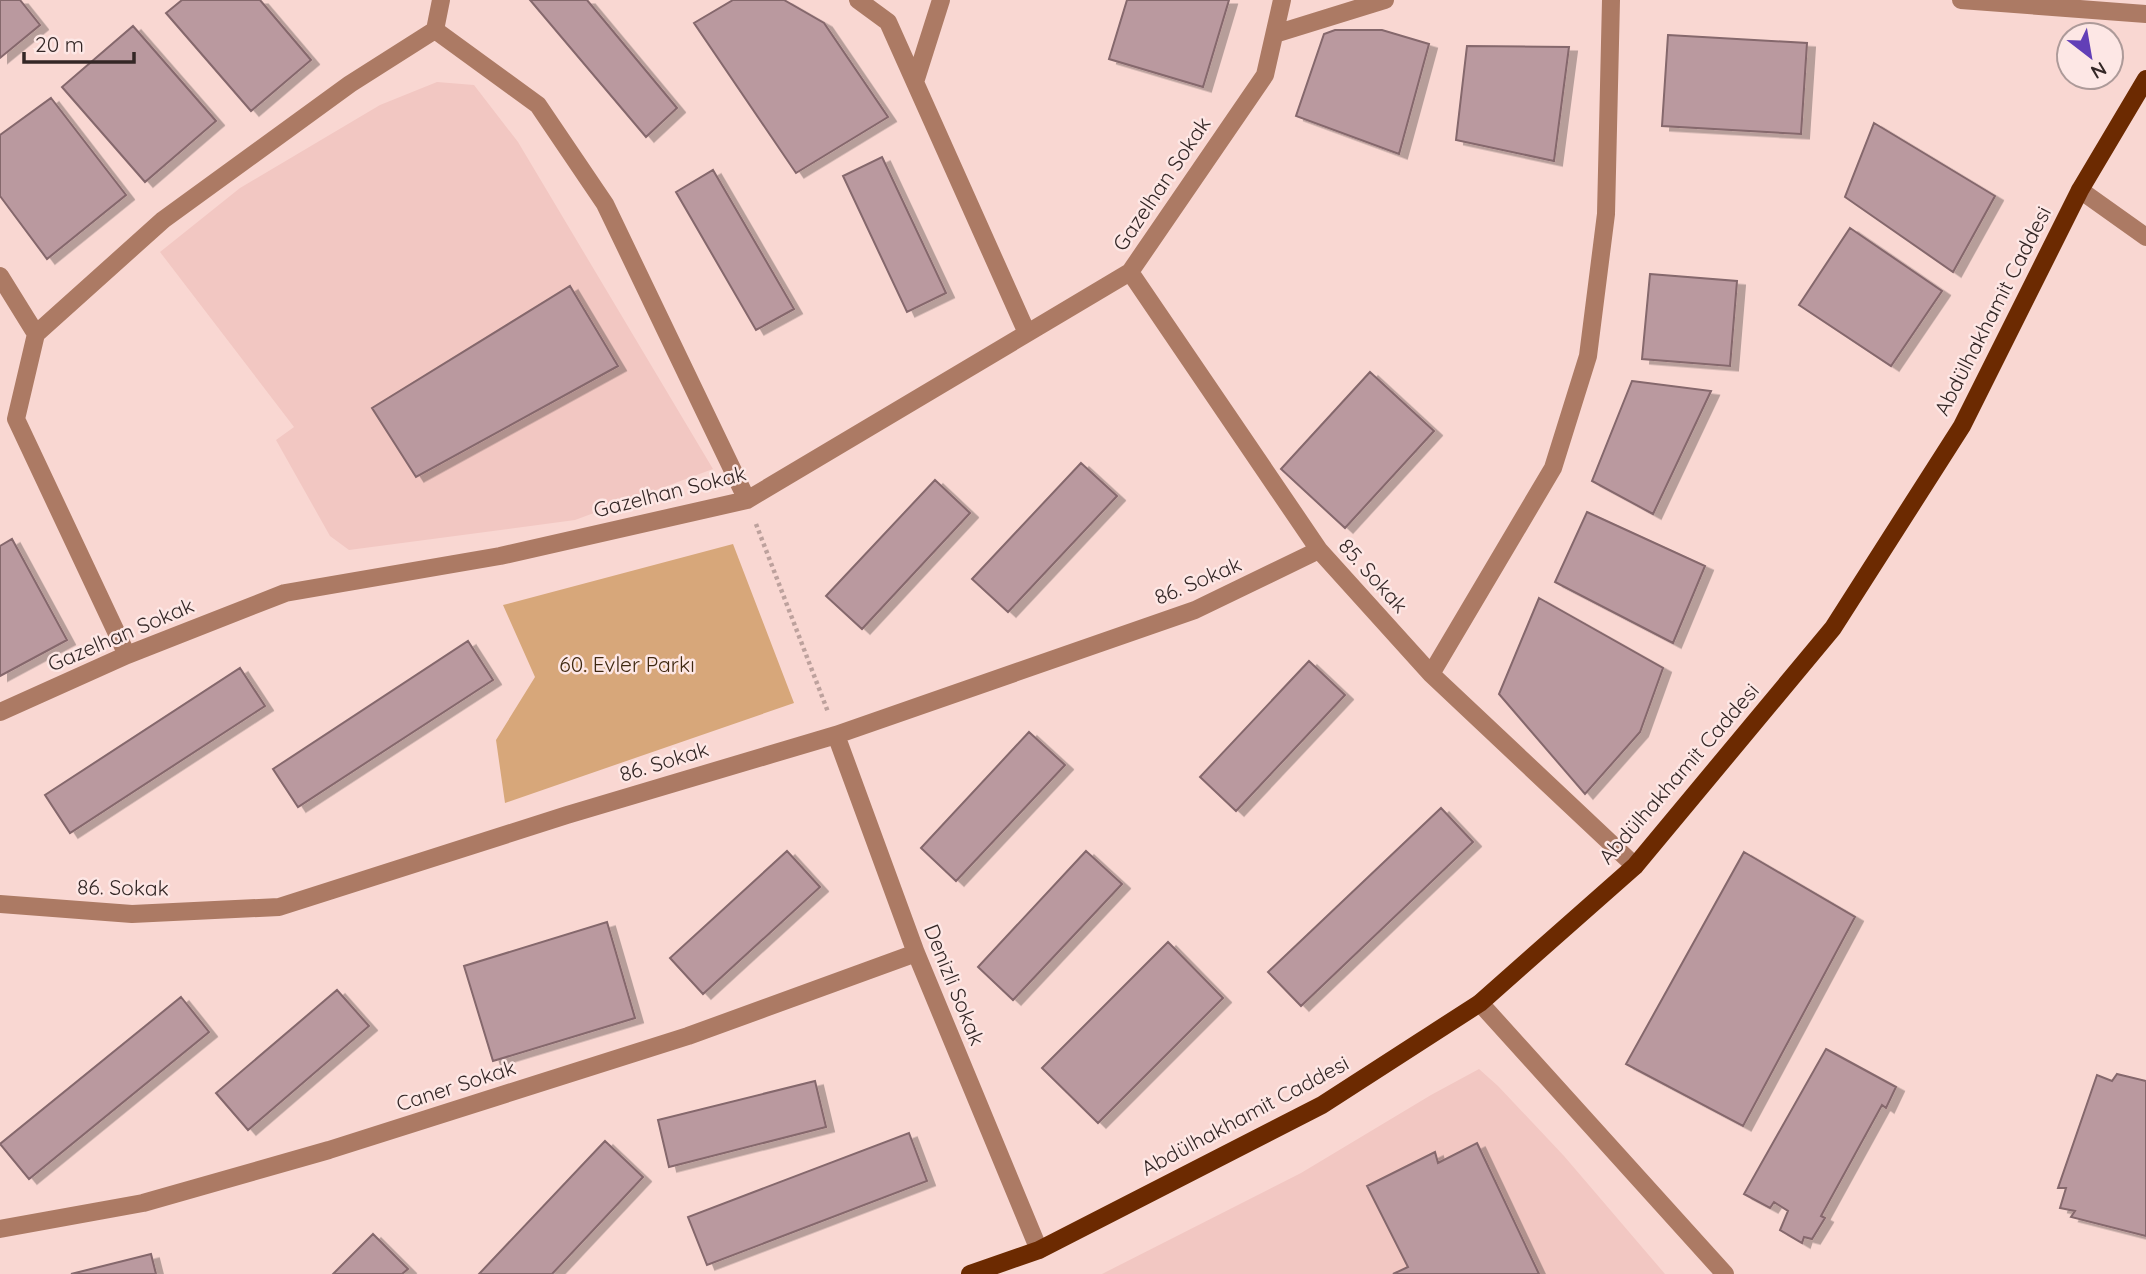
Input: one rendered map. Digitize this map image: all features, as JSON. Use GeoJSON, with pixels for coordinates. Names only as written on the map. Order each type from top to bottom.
{"type":"FeatureCollection","features":[{"type":"Feature","properties":{"kind":"main road","name":"Abdülhakhamit Caddesi"},"geometry":{"type":"LineString","coordinates":[[970,1274],[1039,1250],[1322,1105],[1480,1003],[1635,866],[1833,628],[1962,426],[2080,190],[2146,79]]}},
{"type":"Feature","properties":{"kind":"street"},"geometry":{"type":"LineString","coordinates":[[127,655],[16,419],[36,334],[163,220],[350,84],[435,30],[442,0]]}},
{"type":"Feature","properties":{"kind":"street"},"geometry":{"type":"LineString","coordinates":[[858,0],[888,22],[1027,333]]}},
{"type":"Feature","properties":{"kind":"street"},"geometry":{"type":"LineString","coordinates":[[915,82],[941,0]]}},
{"type":"Feature","properties":{"kind":"street","name":"Gazelhan Sokak"},"geometry":{"type":"LineString","coordinates":[[0,712],[127,655],[285,593],[500,556],[747,500],[1130,272],[1265,75],[1282,0]]}},
{"type":"Feature","properties":{"kind":"street"},"geometry":{"type":"LineString","coordinates":[[1275,34],[1385,0]]}},
{"type":"Feature","properties":{"kind":"street"},"geometry":{"type":"LineString","coordinates":[[1431,674],[1553,468],[1588,356],[1606,214],[1611,0]]}},
{"type":"Feature","properties":{"kind":"street"},"geometry":{"type":"LineString","coordinates":[[1961,0],[2146,14]]}},
{"type":"Feature","properties":{"kind":"street"},"geometry":{"type":"LineString","coordinates":[[435,30],[538,105],[605,204],[747,500]]}},
{"type":"Feature","properties":{"kind":"street"},"geometry":{"type":"LineString","coordinates":[[2080,190],[2146,237]]}},
{"type":"Feature","properties":{"kind":"street","name":"85. Sokak"},"geometry":{"type":"LineString","coordinates":[[1130,272],[1319,550],[1431,674],[1635,866]]}},
{"type":"Feature","properties":{"kind":"street"},"geometry":{"type":"LineString","coordinates":[[0,276],[36,334]]}},
{"type":"Feature","properties":{"kind":"street","name":"86. Sokak"},"geometry":{"type":"LineString","coordinates":[[0,904],[132,914],[279,907],[567,815],[836,735],[1195,610],[1319,550]]}},
{"type":"Feature","properties":{"kind":"street","name":"Denizli Sokak"},"geometry":{"type":"LineString","coordinates":[[836,735],[916,953],[1039,1250]]}},
{"type":"Feature","properties":{"kind":"street","name":"Caner Sokak"},"geometry":{"type":"LineString","coordinates":[[0,1229],[143,1202],[329,1150],[688,1036],[916,953]]}},
{"type":"Feature","properties":{"kind":"street"},"geometry":{"type":"LineString","coordinates":[[1480,1003],[1726,1274]]}},
{"type":"Feature","properties":{"kind":"path"},"geometry":{"type":"LineString","coordinates":[[747,500],[836,735]]}},
{"type":"Feature","properties":{"kind":"shaded area"},"geometry":{"type":"Polygon","coordinates":[[[437,82],[474,85],[518,142],[713,469],[575,520],[349,550],[330,536],[276,440],[294,427],[160,252],[240,188],[380,105],[437,82]]]}},
{"type":"Feature","properties":{"kind":"shaded area"},"geometry":{"type":"Polygon","coordinates":[[[1479,1069],[1564,1156],[1665,1274],[1102,1274],[1301,1173],[1479,1069]]]}},
{"type":"Feature","properties":{"kind":"green space","name":"60. Evler Parkı"},"geometry":{"type":"Polygon","coordinates":[[[733,544],[794,703],[505,803],[496,740],[535,677],[503,605],[733,544]]]}},
{"type":"Feature","properties":{"kind":"building"},"geometry":{"type":"Polygon","coordinates":[[[0,0],[20,0],[40,25],[0,58],[0,0]]]}},
{"type":"Feature","properties":{"kind":"building"},"geometry":{"type":"Polygon","coordinates":[[[182,0],[260,0],[311,60],[251,111],[166,13],[182,0]]]}},
{"type":"Feature","properties":{"kind":"building"},"geometry":{"type":"Polygon","coordinates":[[[530,0],[587,0],[677,108],[646,137],[530,0]]]}},
{"type":"Feature","properties":{"kind":"building"},"geometry":{"type":"Polygon","coordinates":[[[733,0],[784,0],[824,23],[888,117],[796,173],[694,23],[733,0]]]}},
{"type":"Feature","properties":{"kind":"building"},"geometry":{"type":"Polygon","coordinates":[[[1127,0],[1229,0],[1203,87],[1109,59],[1127,0]]]}},
{"type":"Feature","properties":{"kind":"building"},"geometry":{"type":"Polygon","coordinates":[[[133,26],[216,121],[145,182],[62,87],[133,26]]]}},
{"type":"Feature","properties":{"kind":"building"},"geometry":{"type":"Polygon","coordinates":[[[1335,30],[1382,30],[1429,44],[1399,154],[1296,116],[1324,34],[1335,30]]]}},
{"type":"Feature","properties":{"kind":"building"},"geometry":{"type":"Polygon","coordinates":[[[1668,35],[1807,43],[1801,134],[1662,126],[1668,35]]]}},
{"type":"Feature","properties":{"kind":"building"},"geometry":{"type":"Polygon","coordinates":[[[1467,46],[1569,47],[1554,161],[1456,140],[1467,46]]]}},
{"type":"Feature","properties":{"kind":"building"},"geometry":{"type":"Polygon","coordinates":[[[51,98],[126,195],[47,259],[0,196],[0,135],[51,98]]]}},
{"type":"Feature","properties":{"kind":"building"},"geometry":{"type":"Polygon","coordinates":[[[1874,123],[1995,196],[1953,272],[1845,197],[1874,123]]]}},
{"type":"Feature","properties":{"kind":"building"},"geometry":{"type":"Polygon","coordinates":[[[882,157],[946,293],[907,312],[843,176],[882,157]]]}},
{"type":"Feature","properties":{"kind":"building"},"geometry":{"type":"Polygon","coordinates":[[[713,170],[794,309],[756,330],[676,192],[713,170]]]}},
{"type":"Feature","properties":{"kind":"building"},"geometry":{"type":"Polygon","coordinates":[[[1850,228],[1942,291],[1891,366],[1799,305],[1850,228]]]}},
{"type":"Feature","properties":{"kind":"building"},"geometry":{"type":"Polygon","coordinates":[[[1650,274],[1737,281],[1730,366],[1642,359],[1650,274]]]}},
{"type":"Feature","properties":{"kind":"building"},"geometry":{"type":"Polygon","coordinates":[[[570,286],[618,366],[416,477],[372,408],[570,286]]]}},
{"type":"Feature","properties":{"kind":"building"},"geometry":{"type":"Polygon","coordinates":[[[1370,372],[1434,431],[1345,528],[1281,469],[1370,372]]]}},
{"type":"Feature","properties":{"kind":"building"},"geometry":{"type":"Polygon","coordinates":[[[1632,381],[1711,391],[1653,514],[1592,481],[1632,381]]]}},
{"type":"Feature","properties":{"kind":"building"},"geometry":{"type":"Polygon","coordinates":[[[1081,463],[1117,496],[1008,612],[972,579],[1081,463]]]}},
{"type":"Feature","properties":{"kind":"building"},"geometry":{"type":"Polygon","coordinates":[[[935,480],[970,513],[862,629],[826,596],[935,480]]]}},
{"type":"Feature","properties":{"kind":"building"},"geometry":{"type":"Polygon","coordinates":[[[1587,512],[1705,566],[1673,643],[1555,582],[1587,512]]]}},
{"type":"Feature","properties":{"kind":"building"},"geometry":{"type":"Polygon","coordinates":[[[12,539],[67,640],[0,676],[0,546],[12,539]]]}},
{"type":"Feature","properties":{"kind":"building"},"geometry":{"type":"Polygon","coordinates":[[[1539,598],[1663,668],[1640,732],[1585,794],[1499,694],[1539,598]]]}},
{"type":"Feature","properties":{"kind":"building"},"geometry":{"type":"Polygon","coordinates":[[[468,641],[493,680],[298,807],[273,769],[468,641]]]}},
{"type":"Feature","properties":{"kind":"building"},"geometry":{"type":"Polygon","coordinates":[[[1309,661],[1345,695],[1236,811],[1200,777],[1309,661]]]}},
{"type":"Feature","properties":{"kind":"building"},"geometry":{"type":"Polygon","coordinates":[[[240,668],[265,706],[70,833],[45,795],[240,668]]]}},
{"type":"Feature","properties":{"kind":"building"},"geometry":{"type":"Polygon","coordinates":[[[1029,732],[1065,765],[956,881],[921,848],[1029,732]]]}},
{"type":"Feature","properties":{"kind":"building"},"geometry":{"type":"Polygon","coordinates":[[[1441,808],[1473,842],[1301,1006],[1268,972],[1441,808]]]}},
{"type":"Feature","properties":{"kind":"building"},"geometry":{"type":"Polygon","coordinates":[[[787,851],[820,887],[703,994],[670,958],[787,851]]]}},
{"type":"Feature","properties":{"kind":"building"},"geometry":{"type":"Polygon","coordinates":[[[1086,851],[1122,884],[1013,1000],[978,967],[1086,851]]]}},
{"type":"Feature","properties":{"kind":"building"},"geometry":{"type":"Polygon","coordinates":[[[1744,852],[1855,917],[1743,1126],[1626,1064],[1744,852]]]}},
{"type":"Feature","properties":{"kind":"building"},"geometry":{"type":"Polygon","coordinates":[[[607,922],[635,1018],[493,1061],[464,966],[607,922]]]}},
{"type":"Feature","properties":{"kind":"building"},"geometry":{"type":"Polygon","coordinates":[[[1168,942],[1223,998],[1098,1123],[1042,1068],[1168,942]]]}},
{"type":"Feature","properties":{"kind":"building"},"geometry":{"type":"Polygon","coordinates":[[[337,990],[369,1026],[248,1130],[216,1093],[337,990]]]}},
{"type":"Feature","properties":{"kind":"building"},"geometry":{"type":"Polygon","coordinates":[[[181,997],[209,1032],[29,1179],[0,1144],[181,997]]]}},
{"type":"Feature","properties":{"kind":"building"},"geometry":{"type":"Polygon","coordinates":[[[1826,1049],[1896,1087],[1886,1108],[1882,1105],[1821,1216],[1825,1218],[1812,1239],[1804,1237],[1802,1243],[1780,1230],[1788,1211],[1774,1202],[1770,1208],[1744,1194],[1826,1049]]]}},
{"type":"Feature","properties":{"kind":"building"},"geometry":{"type":"Polygon","coordinates":[[[2117,1074],[2146,1081],[2146,1236],[2071,1217],[2075,1211],[2060,1208],[2066,1188],[2058,1188],[2097,1075],[2112,1081],[2117,1074]]]}},
{"type":"Feature","properties":{"kind":"building"},"geometry":{"type":"Polygon","coordinates":[[[815,1081],[826,1127],[669,1167],[658,1120],[815,1081]]]}},
{"type":"Feature","properties":{"kind":"building"},"geometry":{"type":"Polygon","coordinates":[[[909,1133],[927,1181],[707,1265],[688,1217],[909,1133]]]}},
{"type":"Feature","properties":{"kind":"building"},"geometry":{"type":"Polygon","coordinates":[[[605,1141],[643,1177],[552,1274],[479,1274],[605,1141]]]}},
{"type":"Feature","properties":{"kind":"building"},"geometry":{"type":"Polygon","coordinates":[[[1477,1143],[1539,1274],[1393,1274],[1408,1267],[1367,1186],[1435,1152],[1438,1163],[1477,1143]]]}},
{"type":"Feature","properties":{"kind":"building"},"geometry":{"type":"Polygon","coordinates":[[[373,1234],[408,1269],[402,1274],[333,1274],[373,1234]]]}},
{"type":"Feature","properties":{"kind":"building"},"geometry":{"type":"Polygon","coordinates":[[[151,1254],[156,1274],[71,1274],[151,1254]]]}}]}
